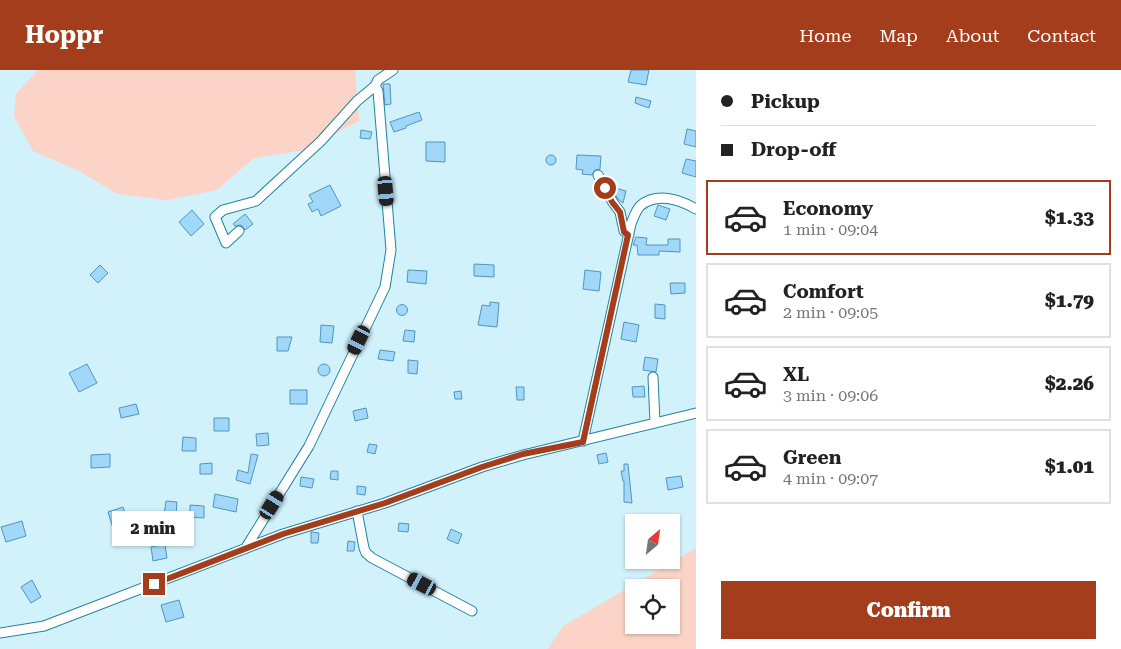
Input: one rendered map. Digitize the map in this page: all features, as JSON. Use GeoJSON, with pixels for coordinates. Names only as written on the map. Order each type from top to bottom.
{"type":"FeatureCollection","features":[{"type":"Feature","properties":{"kind":"street"},"geometry":{"type":"LineString","coordinates":[[239,231],[226,243],[215,217],[223,210],[256,201],[321,142],[358,101],[375,86],[378,80],[393,70]]}},
{"type":"Feature","properties":{"kind":"street"},"geometry":{"type":"LineString","coordinates":[[245,549],[308,446],[385,287],[391,250],[378,91],[375,86]]}},
{"type":"Feature","properties":{"kind":"street"},"geometry":{"type":"LineString","coordinates":[[598,175],[612,202],[620,212],[624,232],[628,235]]}},
{"type":"Feature","properties":{"kind":"street"},"geometry":{"type":"LineString","coordinates":[[583,442],[628,235],[639,207],[653,198],[672,199],[696,209]]}},
{"type":"Feature","properties":{"kind":"street"},"geometry":{"type":"LineString","coordinates":[[653,377],[655,423]]}},
{"type":"Feature","properties":{"kind":"street"},"geometry":{"type":"LineString","coordinates":[[0,633],[44,626],[283,534],[357,512],[515,457],[696,414]]}},
{"type":"Feature","properties":{"kind":"street"},"geometry":{"type":"LineString","coordinates":[[357,512],[366,553],[372,558],[472,611]]}},
{"type":"Feature","properties":{"kind":"shaded area"},"geometry":{"type":"Polygon","coordinates":[[[38,70],[355,70],[359,121],[304,150],[254,158],[217,190],[167,200],[117,194],[79,171],[33,151],[14,116],[16,94],[38,70]]]}},
{"type":"Feature","properties":{"kind":"shaded area"},"geometry":{"type":"Polygon","coordinates":[[[696,548],[696,649],[548,649],[563,626],[625,590],[625,634],[680,634],[680,579],[643,579],[660,569],[680,569],[680,557],[696,548]]]}},
{"type":"Feature","properties":{"kind":"building"},"geometry":{"type":"Polygon","coordinates":[[[631,70],[649,70],[646,85],[628,82],[631,70]]]}},
{"type":"Feature","properties":{"kind":"building"},"geometry":{"type":"Polygon","coordinates":[[[383,84],[390,84],[391,104],[385,105],[383,84]]]}},
{"type":"Feature","properties":{"kind":"building"},"geometry":{"type":"Polygon","coordinates":[[[636,97],[651,101],[649,108],[635,103],[636,97]]]}},
{"type":"Feature","properties":{"kind":"building"},"geometry":{"type":"Polygon","coordinates":[[[419,112],[422,120],[394,132],[390,122],[419,112]]]}},
{"type":"Feature","properties":{"kind":"building"},"geometry":{"type":"Polygon","coordinates":[[[687,129],[696,131],[696,147],[684,144],[687,129]]]}},
{"type":"Feature","properties":{"kind":"building"},"geometry":{"type":"Polygon","coordinates":[[[361,130],[372,132],[370,139],[360,138],[361,130]]]}},
{"type":"Feature","properties":{"kind":"building"},"geometry":{"type":"Polygon","coordinates":[[[426,142],[445,142],[445,162],[426,161],[426,142]]]}},
{"type":"Feature","properties":{"kind":"building"},"geometry":{"type":"Polygon","coordinates":[[[551,155],[556,160],[551,165],[546,160],[551,155]]]}},
{"type":"Feature","properties":{"kind":"building"},"geometry":{"type":"Polygon","coordinates":[[[577,155],[601,156],[600,169],[595,170],[592,175],[582,174],[583,170],[576,169],[577,155]]]}},
{"type":"Feature","properties":{"kind":"building"},"geometry":{"type":"Polygon","coordinates":[[[686,159],[696,161],[696,177],[682,173],[686,159]]]}},
{"type":"Feature","properties":{"kind":"building"},"geometry":{"type":"Polygon","coordinates":[[[330,185],[341,206],[321,216],[318,209],[312,212],[308,204],[313,202],[309,195],[330,185]]]}},
{"type":"Feature","properties":{"kind":"building"},"geometry":{"type":"Polygon","coordinates":[[[615,188],[626,191],[623,203],[617,198],[614,191],[615,188]]]}},
{"type":"Feature","properties":{"kind":"building"},"geometry":{"type":"Polygon","coordinates":[[[658,205],[670,209],[666,220],[654,216],[658,205]]]}},
{"type":"Feature","properties":{"kind":"building"},"geometry":{"type":"Polygon","coordinates":[[[192,210],[204,224],[191,236],[179,222],[192,210]]]}},
{"type":"Feature","properties":{"kind":"building"},"geometry":{"type":"Polygon","coordinates":[[[245,214],[253,224],[245,230],[241,225],[235,226],[233,224],[245,214]]]}},
{"type":"Feature","properties":{"kind":"building"},"geometry":{"type":"Polygon","coordinates":[[[636,237],[647,238],[646,245],[668,245],[668,239],[680,239],[680,252],[659,251],[659,255],[638,255],[637,245],[633,245],[636,237]]]}},
{"type":"Feature","properties":{"kind":"building"},"geometry":{"type":"Polygon","coordinates":[[[474,264],[494,265],[494,277],[474,276],[474,264]]]}},
{"type":"Feature","properties":{"kind":"building"},"geometry":{"type":"Polygon","coordinates":[[[100,265],[108,273],[98,283],[90,275],[100,265]]]}},
{"type":"Feature","properties":{"kind":"building"},"geometry":{"type":"Polygon","coordinates":[[[408,270],[427,271],[426,284],[407,282],[408,270]]]}},
{"type":"Feature","properties":{"kind":"building"},"geometry":{"type":"Polygon","coordinates":[[[585,270],[601,272],[599,291],[583,289],[585,270]]]}},
{"type":"Feature","properties":{"kind":"building"},"geometry":{"type":"Polygon","coordinates":[[[670,283],[685,283],[685,293],[671,294],[670,283]]]}},
{"type":"Feature","properties":{"kind":"building"},"geometry":{"type":"Polygon","coordinates":[[[490,302],[499,303],[497,327],[478,325],[482,305],[490,306],[490,302]]]}},
{"type":"Feature","properties":{"kind":"building"},"geometry":{"type":"Polygon","coordinates":[[[402,304],[408,310],[402,316],[396,310],[402,304]]]}},
{"type":"Feature","properties":{"kind":"building"},"geometry":{"type":"Polygon","coordinates":[[[655,304],[665,305],[665,319],[655,318],[655,304]]]}},
{"type":"Feature","properties":{"kind":"building"},"geometry":{"type":"Polygon","coordinates":[[[624,322],[639,325],[636,342],[621,339],[624,322]]]}},
{"type":"Feature","properties":{"kind":"building"},"geometry":{"type":"Polygon","coordinates":[[[321,325],[334,326],[332,343],[320,342],[321,325]]]}},
{"type":"Feature","properties":{"kind":"building"},"geometry":{"type":"Polygon","coordinates":[[[405,330],[415,331],[414,342],[403,341],[405,330]]]}},
{"type":"Feature","properties":{"kind":"building"},"geometry":{"type":"Polygon","coordinates":[[[277,337],[292,337],[288,351],[277,351],[277,337]]]}},
{"type":"Feature","properties":{"kind":"building"},"geometry":{"type":"Polygon","coordinates":[[[380,350],[395,352],[393,361],[378,359],[380,350]]]}},
{"type":"Feature","properties":{"kind":"building"},"geometry":{"type":"Polygon","coordinates":[[[645,357],[658,359],[656,372],[643,370],[645,357]]]}},
{"type":"Feature","properties":{"kind":"building"},"geometry":{"type":"Polygon","coordinates":[[[408,360],[418,361],[417,374],[408,373],[408,360]]]}},
{"type":"Feature","properties":{"kind":"building"},"geometry":{"type":"Polygon","coordinates":[[[87,364],[97,383],[79,392],[69,373],[87,364]]]}},
{"type":"Feature","properties":{"kind":"building"},"geometry":{"type":"Polygon","coordinates":[[[322,364],[326,364],[330,370],[326,376],[322,376],[318,372],[318,368],[322,364]]]}},
{"type":"Feature","properties":{"kind":"building"},"geometry":{"type":"Polygon","coordinates":[[[644,386],[645,397],[633,397],[632,387],[644,386]]]}},
{"type":"Feature","properties":{"kind":"building"},"geometry":{"type":"Polygon","coordinates":[[[516,387],[524,387],[524,400],[517,400],[516,387]]]}},
{"type":"Feature","properties":{"kind":"building"},"geometry":{"type":"Polygon","coordinates":[[[290,390],[307,390],[307,404],[290,404],[290,390]]]}},
{"type":"Feature","properties":{"kind":"building"},"geometry":{"type":"Polygon","coordinates":[[[461,391],[462,399],[455,399],[454,392],[461,391]]]}},
{"type":"Feature","properties":{"kind":"building"},"geometry":{"type":"Polygon","coordinates":[[[136,404],[139,414],[121,418],[119,408],[136,404]]]}},
{"type":"Feature","properties":{"kind":"building"},"geometry":{"type":"Polygon","coordinates":[[[366,408],[368,418],[355,421],[353,411],[366,408]]]}},
{"type":"Feature","properties":{"kind":"building"},"geometry":{"type":"Polygon","coordinates":[[[214,418],[229,418],[229,431],[214,431],[214,418]]]}},
{"type":"Feature","properties":{"kind":"building"},"geometry":{"type":"Polygon","coordinates":[[[268,433],[269,445],[257,446],[256,434],[268,433]]]}},
{"type":"Feature","properties":{"kind":"building"},"geometry":{"type":"Polygon","coordinates":[[[183,437],[196,438],[196,451],[182,451],[183,437]]]}},
{"type":"Feature","properties":{"kind":"building"},"geometry":{"type":"Polygon","coordinates":[[[369,444],[377,445],[375,454],[367,452],[369,444]]]}},
{"type":"Feature","properties":{"kind":"building"},"geometry":{"type":"Polygon","coordinates":[[[606,453],[608,462],[599,464],[597,455],[606,453]]]}},
{"type":"Feature","properties":{"kind":"building"},"geometry":{"type":"Polygon","coordinates":[[[110,454],[110,467],[91,468],[91,455],[110,454]]]}},
{"type":"Feature","properties":{"kind":"building"},"geometry":{"type":"Polygon","coordinates":[[[251,454],[258,455],[250,484],[236,480],[238,470],[248,473],[251,454]]]}},
{"type":"Feature","properties":{"kind":"building"},"geometry":{"type":"Polygon","coordinates":[[[212,463],[212,474],[200,474],[200,464],[212,463]]]}},
{"type":"Feature","properties":{"kind":"building"},"geometry":{"type":"Polygon","coordinates":[[[624,464],[628,464],[632,503],[624,502],[624,481],[621,471],[624,471],[624,464]]]}},
{"type":"Feature","properties":{"kind":"building"},"geometry":{"type":"Polygon","coordinates":[[[331,471],[338,471],[338,480],[330,479],[331,471]]]}},
{"type":"Feature","properties":{"kind":"building"},"geometry":{"type":"Polygon","coordinates":[[[681,476],[683,487],[668,490],[666,478],[681,476]]]}},
{"type":"Feature","properties":{"kind":"building"},"geometry":{"type":"Polygon","coordinates":[[[301,477],[314,479],[312,488],[300,486],[301,477]]]}},
{"type":"Feature","properties":{"kind":"building"},"geometry":{"type":"Polygon","coordinates":[[[357,486],[366,487],[365,495],[357,494],[357,486]]]}},
{"type":"Feature","properties":{"kind":"building"},"geometry":{"type":"Polygon","coordinates":[[[215,494],[238,499],[236,512],[213,507],[215,494]]]}},
{"type":"Feature","properties":{"kind":"building"},"geometry":{"type":"Polygon","coordinates":[[[166,501],[177,502],[176,515],[164,514],[166,501]]]}},
{"type":"Feature","properties":{"kind":"building"},"geometry":{"type":"Polygon","coordinates":[[[190,505],[204,506],[204,518],[190,517],[190,505]]]}},
{"type":"Feature","properties":{"kind":"building"},"geometry":{"type":"Polygon","coordinates":[[[123,507],[129,523],[113,528],[108,512],[123,507]]]}},
{"type":"Feature","properties":{"kind":"building"},"geometry":{"type":"Polygon","coordinates":[[[22,521],[26,536],[6,542],[1,527],[22,521]]]}},
{"type":"Feature","properties":{"kind":"building"},"geometry":{"type":"Polygon","coordinates":[[[399,523],[409,524],[408,532],[398,531],[399,523]]]}},
{"type":"Feature","properties":{"kind":"building"},"geometry":{"type":"Polygon","coordinates":[[[451,529],[462,534],[458,544],[447,539],[451,529]]]}},
{"type":"Feature","properties":{"kind":"building"},"geometry":{"type":"Polygon","coordinates":[[[311,532],[319,533],[318,543],[311,543],[311,532]]]}},
{"type":"Feature","properties":{"kind":"building"},"geometry":{"type":"Polygon","coordinates":[[[348,541],[355,542],[354,551],[347,551],[348,541]]]}},
{"type":"Feature","properties":{"kind":"building"},"geometry":{"type":"Polygon","coordinates":[[[165,544],[167,558],[153,561],[151,547],[165,544]]]}},
{"type":"Feature","properties":{"kind":"building"},"geometry":{"type":"Polygon","coordinates":[[[32,580],[41,597],[31,603],[21,587],[32,580]]]}},
{"type":"Feature","properties":{"kind":"building"},"geometry":{"type":"Polygon","coordinates":[[[179,600],[184,617],[166,622],[161,605],[179,600]]]}},
{"type":"Feature","properties":{"kind":"route"},"geometry":{"type":"LineString","coordinates":[[154,584],[283,534],[385,503],[482,467],[523,454],[583,442],[628,235],[624,232],[620,212],[605,188]]}}]}
